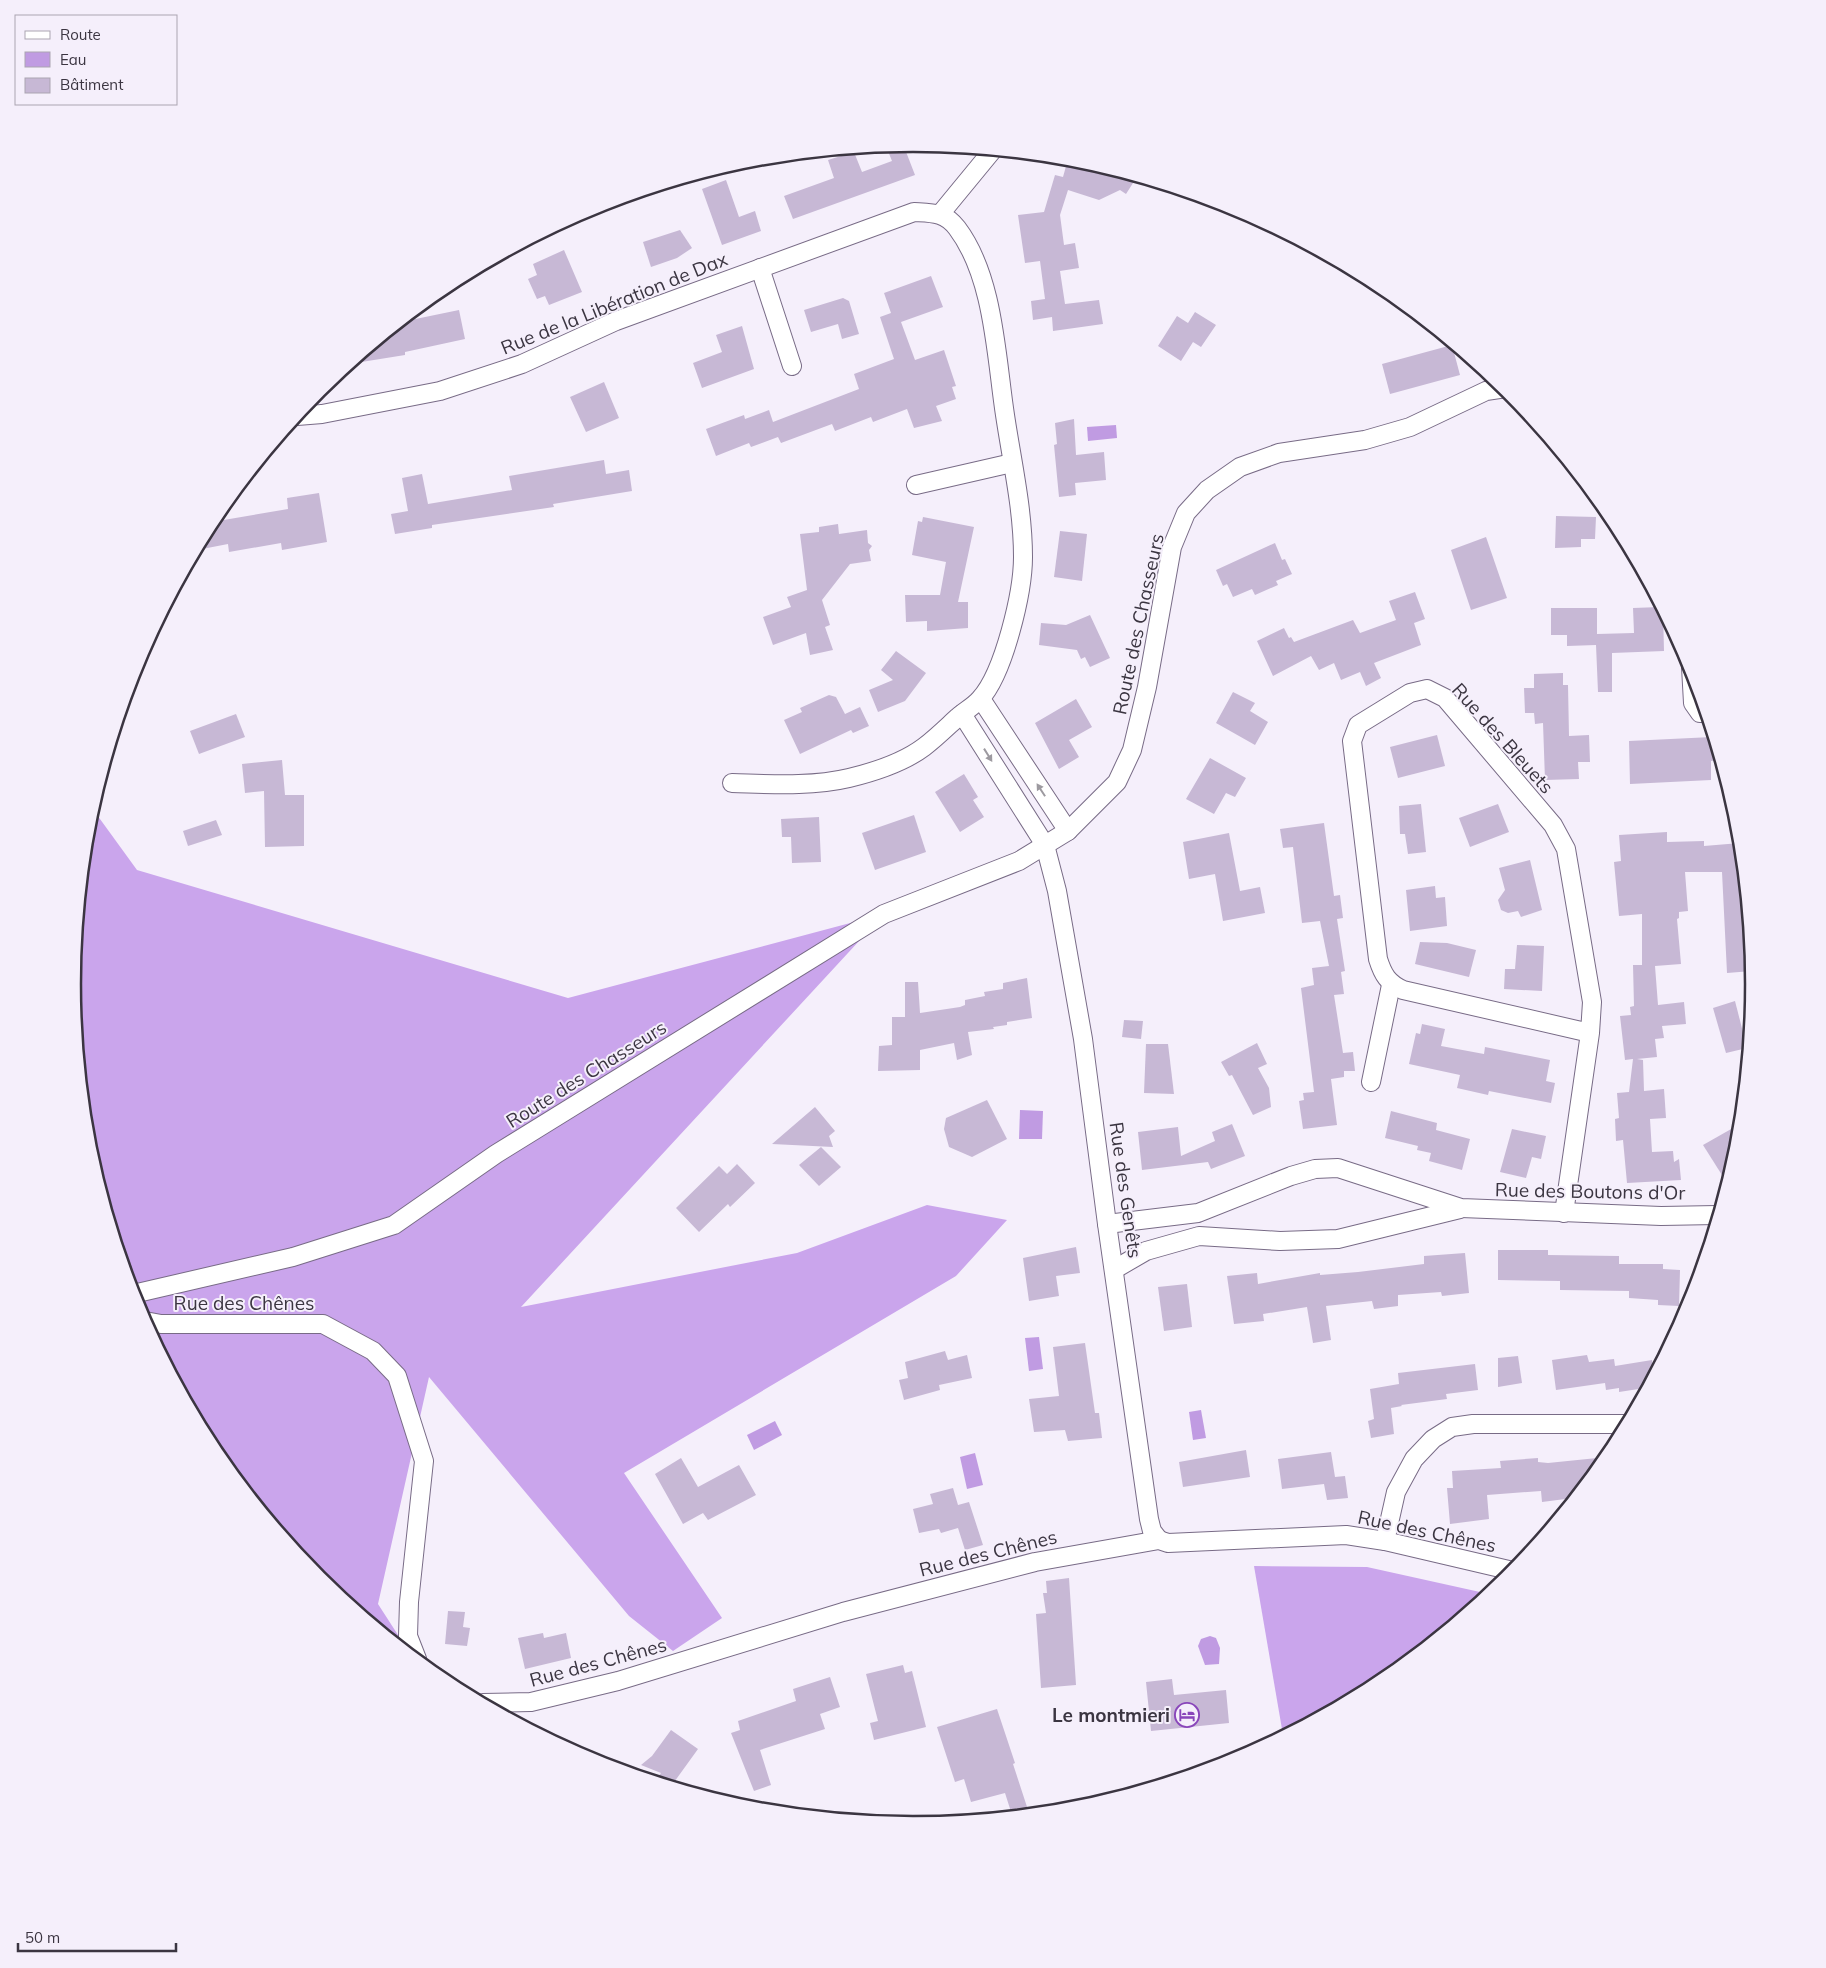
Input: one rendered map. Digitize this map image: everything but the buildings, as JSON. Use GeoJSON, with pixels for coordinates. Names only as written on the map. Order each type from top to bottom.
{"type":"FeatureCollection","features":[{"type":"Feature","properties":{"kind":"street"},"geometry":{"type":"LineString","coordinates":[[732,783],[799,784],[848,778],[887,766],[923,748],[981,699],[995,673],[1008,638],[1018,599],[1023,558],[1020,508],[988,303],[979,268],[956,227],[941,213],[988,156]]}},
{"type":"Feature","properties":{"kind":"street","name":"Rue de la Libération de Dax"},"geometry":{"type":"LineString","coordinates":[[307,415],[440,391],[522,364],[616,321],[914,212],[941,213]]}},
{"type":"Feature","properties":{"kind":"street"},"geometry":{"type":"LineString","coordinates":[[760,268],[792,366]]}},
{"type":"Feature","properties":{"kind":"street","name":"Route des Chasseurs"},"geometry":{"type":"LineString","coordinates":[[141,1292],[293,1258],[394,1225],[496,1154],[884,914],[1019,861],[1068,831],[1117,782],[1132,750],[1147,687],[1172,547],[1186,513],[1207,490],[1240,467],[1279,452],[1374,437],[1410,427],[1486,391],[1494,390]]}},
{"type":"Feature","properties":{"kind":"street"},"geometry":{"type":"LineString","coordinates":[[916,485],[1012,464]]}},
{"type":"Feature","properties":{"kind":"street","name":"Rue des Bleuets"},"geometry":{"type":"LineString","coordinates":[[1391,985],[1383,973],[1378,959],[1352,741],[1358,725],[1410,693],[1427,689],[1445,698],[1553,825],[1566,849],[1592,1002],[1590,1033],[1564,1213]]}},
{"type":"Feature","properties":{"kind":"street"},"geometry":{"type":"LineString","coordinates":[[1694,698],[1698,710]]}},
{"type":"Feature","properties":{"kind":"street"},"geometry":{"type":"LineString","coordinates":[[981,699],[1068,831]]}},
{"type":"Feature","properties":{"kind":"street"},"geometry":{"type":"LineString","coordinates":[[962,714],[1045,845]]}},
{"type":"Feature","properties":{"kind":"street","name":"Rue des Genêts"},"geometry":{"type":"LineString","coordinates":[[1045,845],[1057,891],[1083,1039],[1149,1519],[1152,1531],[1159,1540]]}},
{"type":"Feature","properties":{"kind":"street"},"geometry":{"type":"LineString","coordinates":[[1371,1082],[1391,985],[1404,990],[1590,1033]]}},
{"type":"Feature","properties":{"kind":"street","name":"Rue des Boutons d'Or"},"geometry":{"type":"LineString","coordinates":[[1107,1224],[1198,1213],[1291,1176],[1315,1169],[1338,1168],[1461,1208],[1661,1216],[1712,1214]]}},
{"type":"Feature","properties":{"kind":"street","name":"Rue des Boutons d'Or"},"geometry":{"type":"LineString","coordinates":[[1115,1269],[1146,1251],[1199,1236],[1280,1241],[1338,1239],[1461,1208]]}},
{"type":"Feature","properties":{"kind":"street"},"geometry":{"type":"LineString","coordinates":[[1198,1213],[1199,1236]]}},
{"type":"Feature","properties":{"kind":"street","name":"Rue des Chênes"},"geometry":{"type":"LineString","coordinates":[[154,1323],[322,1324],[373,1351],[397,1376],[424,1461],[409,1602],[408,1636],[413,1648]]}},
{"type":"Feature","properties":{"kind":"street"},"geometry":{"type":"LineString","coordinates":[[1385,1541],[1396,1492],[1414,1459],[1433,1439],[1452,1427],[1473,1424],[1618,1424]]}},
{"type":"Feature","properties":{"kind":"street","name":"Rue des Chênes"},"geometry":{"type":"LineString","coordinates":[[495,1703],[531,1702],[609,1684],[862,1607],[1035,1562],[1159,1540],[1168,1543],[1346,1535],[1385,1541],[1504,1569]]}},
{"type":"Feature","properties":{"kind":"shaded area"},"geometry":{"type":"Polygon","coordinates":[[[98,817],[137,870],[568,998],[884,914],[521,1307],[797,1253],[927,1205],[1007,1220],[956,1276],[624,1473],[722,1618],[673,1651],[629,1616],[429,1377],[378,1604],[400,1638],[325,1572],[253,1490],[221,1446],[167,1352],[125,1251],[97,1146],[88,1093],[83,1038],[81,984],[83,930],[88,875],[98,817]]]}},
{"type":"Feature","properties":{"kind":"shaded area"},"geometry":{"type":"Polygon","coordinates":[[[1254,1566],[1367,1567],[1479,1592],[1419,1644],[1375,1676],[1282,1729],[1254,1566]]]}},
{"type":"Feature","properties":{"kind":"water"},"geometry":{"type":"Polygon","coordinates":[[[1116,425],[1117,438],[1088,441],[1087,427],[1116,425]]]}},
{"type":"Feature","properties":{"kind":"water"},"geometry":{"type":"Polygon","coordinates":[[[1020,1110],[1043,1111],[1042,1139],[1019,1139],[1020,1110]]]}},
{"type":"Feature","properties":{"kind":"water"},"geometry":{"type":"Polygon","coordinates":[[[1039,1337],[1043,1369],[1029,1371],[1025,1338],[1039,1337]]]}},
{"type":"Feature","properties":{"kind":"water"},"geometry":{"type":"Polygon","coordinates":[[[1201,1410],[1206,1438],[1193,1440],[1189,1412],[1201,1410]]]}},
{"type":"Feature","properties":{"kind":"water"},"geometry":{"type":"Polygon","coordinates":[[[775,1421],[782,1435],[754,1450],[747,1435],[775,1421]]]}},
{"type":"Feature","properties":{"kind":"water"},"geometry":{"type":"Polygon","coordinates":[[[975,1453],[983,1485],[967,1489],[960,1457],[975,1453]]]}},
{"type":"Feature","properties":{"kind":"water"},"geometry":{"type":"Polygon","coordinates":[[[1210,1636],[1216,1638],[1220,1648],[1219,1664],[1205,1665],[1198,1646],[1201,1639],[1210,1636]]]}},
{"type":"Feature","properties":{"kind":"place","name":"Le montmieri"},"geometry":{"type":"Point","coordinates":[1187,1715]}}]}
